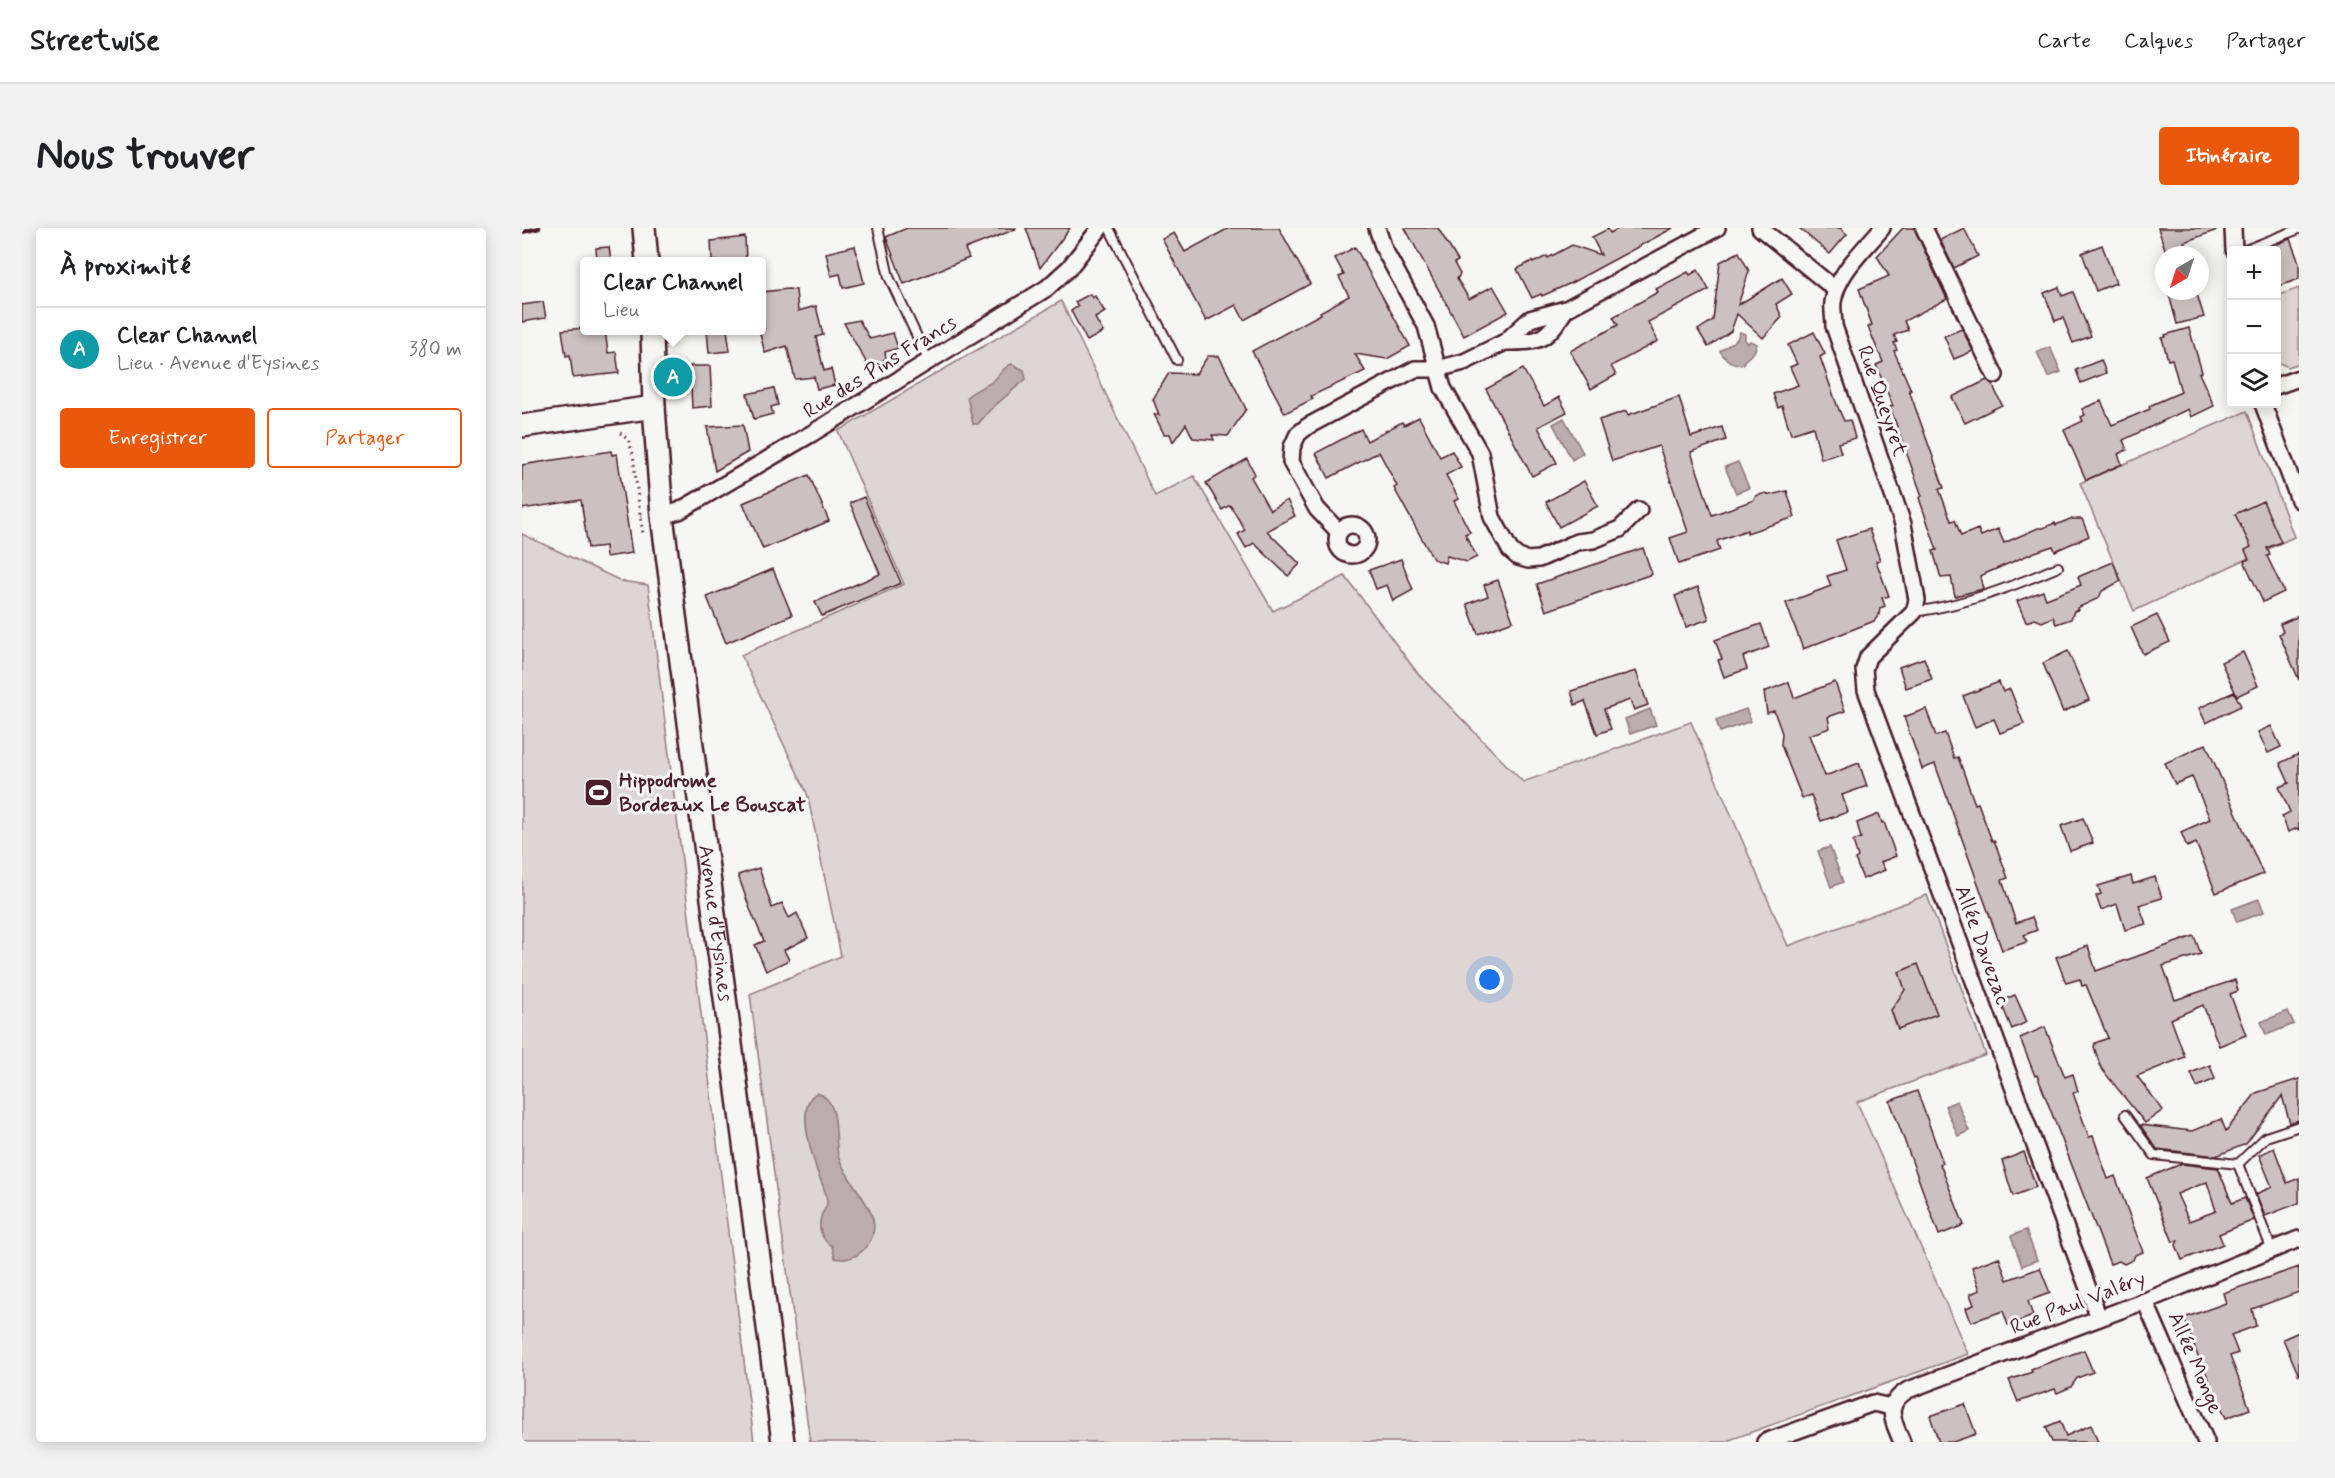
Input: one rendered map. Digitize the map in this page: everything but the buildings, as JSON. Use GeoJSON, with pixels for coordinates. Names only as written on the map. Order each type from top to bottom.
{"type":"FeatureCollection","features":[{"type":"Feature","properties":{"kind":"street"},"geometry":{"type":"LineString","coordinates":[[644,228],[647,257]]}},
{"type":"Feature","properties":{"kind":"street","name":"Rue des Pins Francs"},"geometry":{"type":"LineString","coordinates":[[662,516],[679,511],[811,434],[1047,288],[1069,268],[1100,228]]}},
{"type":"Feature","properties":{"kind":"street"},"geometry":{"type":"LineString","coordinates":[[1377,228],[1384,249],[1426,326],[1443,388],[1480,453],[1492,517],[1510,550],[1518,557],[1528,560],[1539,559],[1577,542],[1593,540],[1620,529],[1639,510]]}},
{"type":"Feature","properties":{"kind":"street"},"geometry":{"type":"LineString","coordinates":[[1339,532],[1317,509],[1291,462],[1292,447],[1298,434],[1308,426],[1415,369],[1437,369],[1464,362],[1505,342],[1530,319],[1566,309],[1717,228]]}},
{"type":"Feature","properties":{"kind":"street"},"geometry":{"type":"LineString","coordinates":[[1760,228],[1836,290]]}},
{"type":"Feature","properties":{"kind":"street","name":"Rue Queyret"},"geometry":{"type":"LineString","coordinates":[[1882,228],[1845,273],[1836,290],[1833,304],[1834,326],[1903,524],[1915,606]]}},
{"type":"Feature","properties":{"kind":"street"},"geometry":{"type":"LineString","coordinates":[[1924,228],[1995,375]]}},
{"type":"Feature","properties":{"kind":"street"},"geometry":{"type":"LineString","coordinates":[[2233,228],[2234,246]]}},
{"type":"Feature","properties":{"kind":"street"},"geometry":{"type":"LineString","coordinates":[[1505,342],[1530,342],[1541,339],[1551,332],[1566,309]]}},
{"type":"Feature","properties":{"kind":"street","name":"Avenue d'Eysines"},"geometry":{"type":"LineString","coordinates":[[652,335],[654,407],[662,516],[783,1442]]}},
{"type":"Feature","properties":{"kind":"street"},"geometry":{"type":"LineString","coordinates":[[2281,385],[2299,378]]}},
{"type":"Feature","properties":{"kind":"street"},"geometry":{"type":"LineString","coordinates":[[522,426],[654,407]]}},
{"type":"Feature","properties":{"kind":"street"},"geometry":{"type":"LineString","coordinates":[[2264,408],[2299,500]]}},
{"type":"Feature","properties":{"kind":"street","name":"Allée Davezac"},"geometry":{"type":"LineString","coordinates":[[1915,606],[1868,657],[1864,669],[1866,690],[2099,1318]]}},
{"type":"Feature","properties":{"kind":"street","name":"Rue Paul Valéry"},"geometry":{"type":"LineString","coordinates":[[1892,1414],[1897,1396],[1908,1390],[2145,1301],[2299,1239]]}},
{"type":"Feature","properties":{"kind":"street","name":"Allée Monge"},"geometry":{"type":"LineString","coordinates":[[2145,1301],[2205,1442]]}},
{"type":"Feature","properties":{"kind":"street"},"geometry":{"type":"LineString","coordinates":[[1765,1442],[1873,1403],[1892,1414],[1902,1442]]}},
{"type":"Feature","properties":{"kind":"lane"},"geometry":{"type":"LineString","coordinates":[[878,228],[889,277],[929,362]]}},
{"type":"Feature","properties":{"kind":"lane"},"geometry":{"type":"LineString","coordinates":[[1109,228],[1177,360]]}},
{"type":"Feature","properties":{"kind":"lane"},"geometry":{"type":"LineString","coordinates":[[2255,246],[2299,229]]}},
{"type":"Feature","properties":{"kind":"lane"},"geometry":{"type":"LineString","coordinates":[[1915,606],[1937,609],[1997,593],[2058,567]]}},
{"type":"Feature","properties":{"kind":"lane"},"geometry":{"type":"LineString","coordinates":[[2125,1115],[2154,1155],[2238,1164]]}},
{"type":"Feature","properties":{"kind":"lane"},"geometry":{"type":"LineString","coordinates":[[2238,1164],[2266,1137],[2299,1126]]}},
{"type":"Feature","properties":{"kind":"lane"},"geometry":{"type":"LineString","coordinates":[[2238,1164],[2272,1250]]}},
{"type":"Feature","properties":{"kind":"path"},"geometry":{"type":"LineString","coordinates":[[610,433],[621,433],[628,439],[633,454],[640,515]]}},
{"type":"Feature","properties":{"kind":"shaded area"},"geometry":{"type":"Polygon","coordinates":[[[2299,288],[2299,363],[2288,367],[2281,364],[2281,295],[2299,288]]]}},
{"type":"Feature","properties":{"kind":"shaded area"},"geometry":{"type":"Polygon","coordinates":[[[1061,301],[1155,496],[1194,476],[1273,611],[1345,576],[1419,675],[1523,782],[1691,722],[1788,946],[1927,895],[1986,1055],[1857,1102],[1968,1354],[1724,1442],[810,1442],[750,994],[841,956],[807,793],[741,655],[904,584],[838,431],[1061,301]]]}},
{"type":"Feature","properties":{"kind":"shaded area"},"geometry":{"type":"Polygon","coordinates":[[[1740,332],[1745,334],[1745,340],[1748,343],[1750,341],[1757,344],[1754,352],[1744,361],[1744,364],[1730,362],[1720,351],[1737,339],[1740,332]]]}},
{"type":"Feature","properties":{"kind":"shaded area"},"geometry":{"type":"Polygon","coordinates":[[[2050,347],[2061,372],[2048,377],[2037,352],[2050,347]]]}},
{"type":"Feature","properties":{"kind":"shaded area"},"geometry":{"type":"Polygon","coordinates":[[[1012,364],[1024,370],[1026,379],[990,410],[978,424],[973,424],[967,397],[993,381],[1012,364]]]}},
{"type":"Feature","properties":{"kind":"shaded area"},"geometry":{"type":"Polygon","coordinates":[[[2247,411],[2294,537],[2134,611],[2080,483],[2247,411]]]}},
{"type":"Feature","properties":{"kind":"shaded area"},"geometry":{"type":"Polygon","coordinates":[[[1564,418],[1583,453],[1572,460],[1553,424],[1564,418]]]}},
{"type":"Feature","properties":{"kind":"shaded area"},"geometry":{"type":"Polygon","coordinates":[[[1738,462],[1749,488],[1736,493],[1725,467],[1738,462]]]}},
{"type":"Feature","properties":{"kind":"shaded area","name":"Hippodrome Bordeaux Le Bouscat"},"geometry":{"type":"Polygon","coordinates":[[[522,534],[621,581],[648,585],[754,1442],[522,1442],[522,534]]]}},
{"type":"Feature","properties":{"kind":"shaded area"},"geometry":{"type":"Polygon","coordinates":[[[1650,709],[1656,725],[1630,734],[1625,719],[1650,709]]]}},
{"type":"Feature","properties":{"kind":"shaded area"},"geometry":{"type":"Polygon","coordinates":[[[1746,709],[1751,721],[1720,732],[1716,720],[1746,709]]]}},
{"type":"Feature","properties":{"kind":"shaded area"},"geometry":{"type":"Polygon","coordinates":[[[1830,847],[1843,882],[1831,887],[1818,851],[1830,847]]]}},
{"type":"Feature","properties":{"kind":"shaded area"},"geometry":{"type":"Polygon","coordinates":[[[2259,899],[2264,912],[2237,922],[2232,909],[2259,899]]]}},
{"type":"Feature","properties":{"kind":"shaded area"},"geometry":{"type":"Polygon","coordinates":[[[2288,1011],[2294,1024],[2266,1035],[2261,1022],[2288,1011]]]}},
{"type":"Feature","properties":{"kind":"shaded area"},"geometry":{"type":"Polygon","coordinates":[[[817,1093],[830,1103],[835,1119],[838,1155],[872,1216],[874,1228],[871,1240],[861,1252],[849,1258],[835,1258],[832,1246],[823,1237],[820,1228],[827,1198],[811,1152],[806,1129],[807,1107],[810,1098],[817,1093]]]}},
{"type":"Feature","properties":{"kind":"shaded area"},"geometry":{"type":"Polygon","coordinates":[[[1957,1101],[1969,1131],[1958,1136],[1945,1106],[1957,1101]]]}},
{"type":"Feature","properties":{"kind":"shaded area"},"geometry":{"type":"Polygon","coordinates":[[[2026,1230],[2037,1260],[2022,1266],[2011,1236],[2026,1230]]]}},
{"type":"Feature","properties":{"kind":"railway"},"geometry":{"type":"LineString","coordinates":[[522,232],[539,228]]}},
{"type":"Feature","properties":{"kind":"place","name":"Clear Channel"},"geometry":{"type":"Point","coordinates":[673,377]}},
{"type":"Feature","properties":{"kind":"place","name":"Hippodrome Bordeaux Le Bouscat"},"geometry":{"type":"Point","coordinates":[598,793]}}]}
